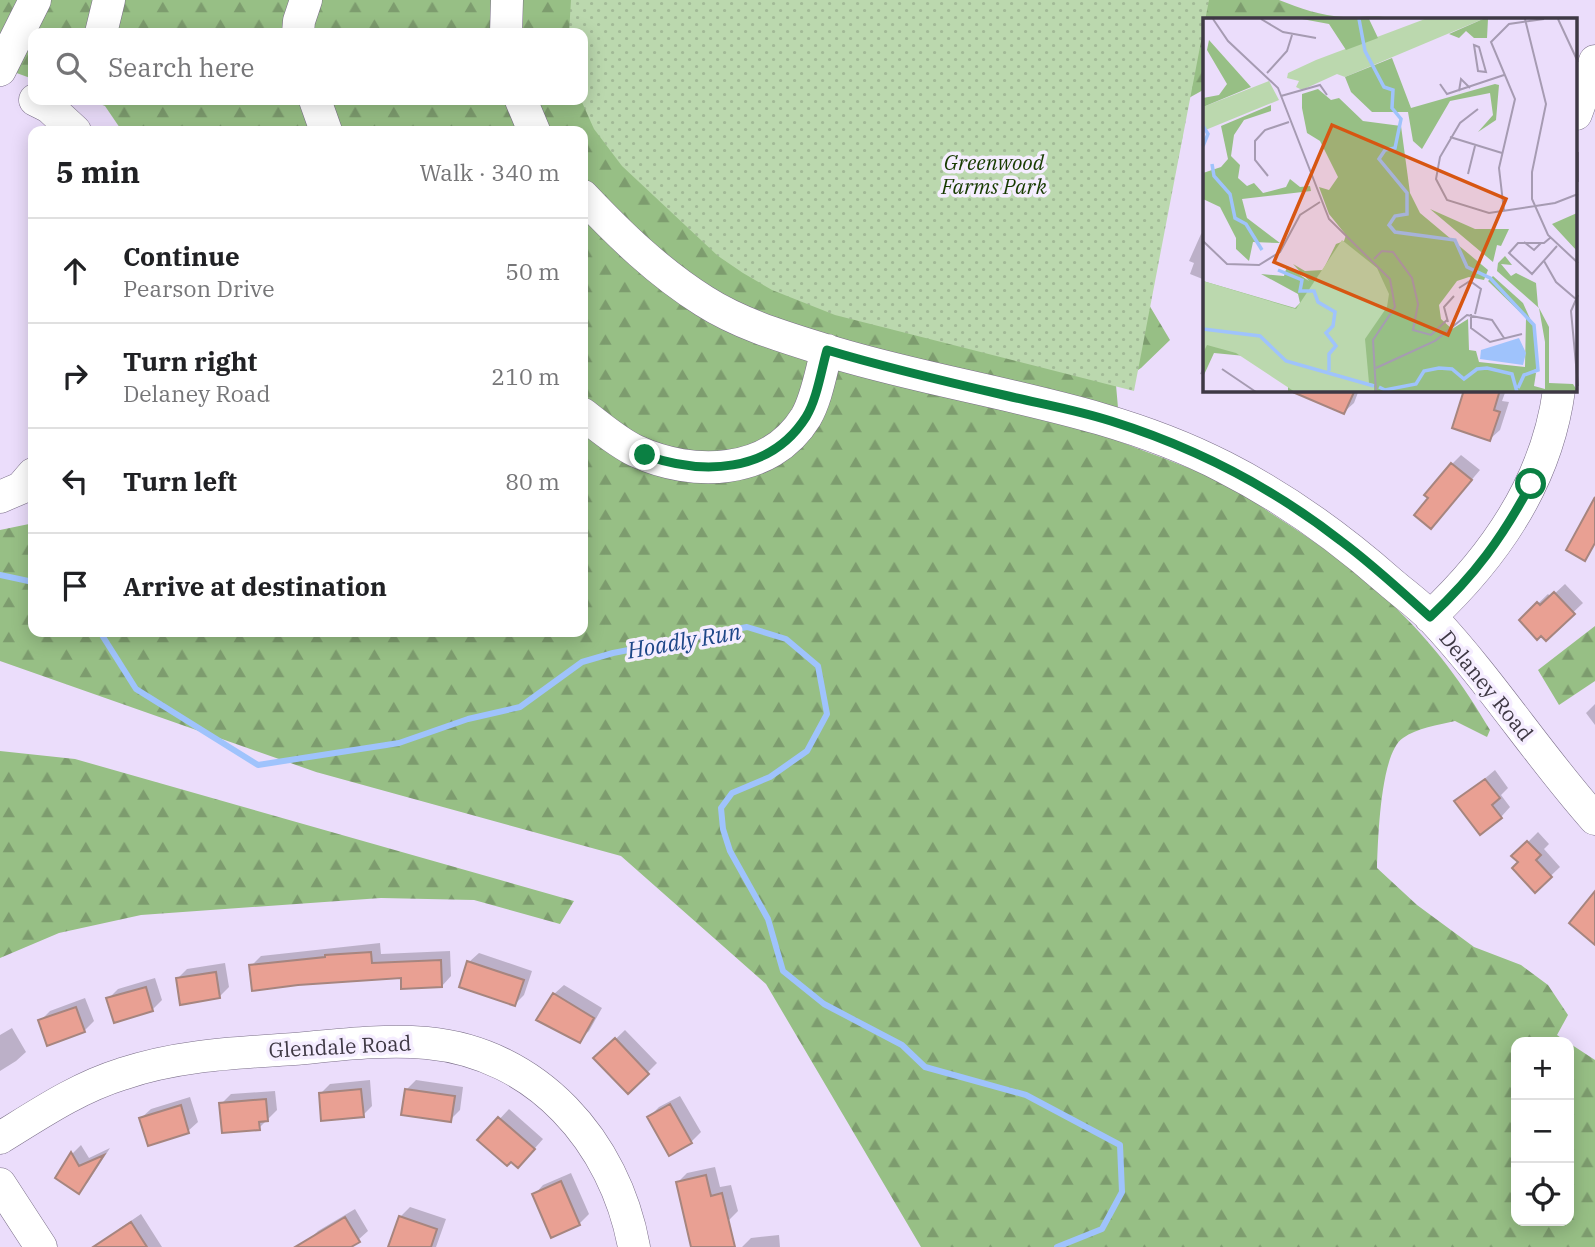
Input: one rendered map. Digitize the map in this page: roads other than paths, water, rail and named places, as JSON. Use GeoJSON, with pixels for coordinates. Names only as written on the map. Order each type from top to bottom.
{"type":"FeatureCollection","features":[{"type":"Feature","properties":{"kind":"street"},"geometry":{"type":"LineString","coordinates":[[0,70],[35,0]]}},
{"type":"Feature","properties":{"kind":"street"},"geometry":{"type":"LineString","coordinates":[[102,28],[109,0]]}},
{"type":"Feature","properties":{"kind":"street"},"geometry":{"type":"LineString","coordinates":[[298,28],[306,0]]}},
{"type":"Feature","properties":{"kind":"street"},"geometry":{"type":"LineString","coordinates":[[506,28],[507,0]]}},
{"type":"Feature","properties":{"kind":"street"},"geometry":{"type":"LineString","coordinates":[[1578,108],[1595,61]]}},
{"type":"Feature","properties":{"kind":"street"},"geometry":{"type":"LineString","coordinates":[[0,82],[28,96]]}},
{"type":"Feature","properties":{"kind":"street"},"geometry":{"type":"LineString","coordinates":[[47,105],[73,117]]}},
{"type":"Feature","properties":{"kind":"street"},"geometry":{"type":"LineString","coordinates":[[318,105],[324,126]]}},
{"type":"Feature","properties":{"kind":"street"},"geometry":{"type":"LineString","coordinates":[[523,105],[532,126]]}},
{"type":"Feature","properties":{"kind":"street","name":"Delaney Road"},"geometry":{"type":"LineString","coordinates":[[588,202],[671,278],[705,302],[765,330],[880,365],[1110,420],[1159,437],[1222,466],[1304,513],[1342,541],[1430,617],[1595,819]]}},
{"type":"Feature","properties":{"kind":"street"},"geometry":{"type":"LineString","coordinates":[[588,418],[633,450],[661,461],[700,467],[746,463],[775,448],[806,418],[827,350]]}},
{"type":"Feature","properties":{"kind":"street"},"geometry":{"type":"LineString","coordinates":[[1430,617],[1482,563],[1512,520],[1531,484],[1545,446],[1558,392]]}},
{"type":"Feature","properties":{"kind":"street"},"geometry":{"type":"LineString","coordinates":[[0,497],[22,488],[28,480]]}},
{"type":"Feature","properties":{"kind":"street","name":"Glendale Road"},"geometry":{"type":"LineString","coordinates":[[0,1138],[87,1087],[158,1063],[206,1055],[393,1041],[429,1043],[457,1048],[497,1062],[526,1078],[553,1098],[589,1137],[610,1170],[623,1199],[634,1247]]}},
{"type":"Feature","properties":{"kind":"street"},"geometry":{"type":"LineString","coordinates":[[0,1184],[41,1247]]}},
{"type":"Feature","properties":{"kind":"waterway","name":"Hoadly Run"},"geometry":{"type":"LineString","coordinates":[[0,575],[28,581]]}},
{"type":"Feature","properties":{"kind":"waterway","name":"Hoadly Run"},"geometry":{"type":"LineString","coordinates":[[103,637],[136,689],[258,765],[399,743],[468,719],[520,707],[582,662],[613,653],[747,627],[786,639],[818,666],[827,714],[807,751],[770,777],[732,793],[721,808],[723,829],[730,851],[768,919],[783,971],[824,1004],[902,1045],[925,1067],[1026,1095],[1120,1145],[1122,1192],[1102,1229],[1057,1247]]}},
{"type":"Feature","properties":{"kind":"park label","name":"Greenwood Farms Park"},"geometry":{"type":"Point","coordinates":[994,175]}}]}
